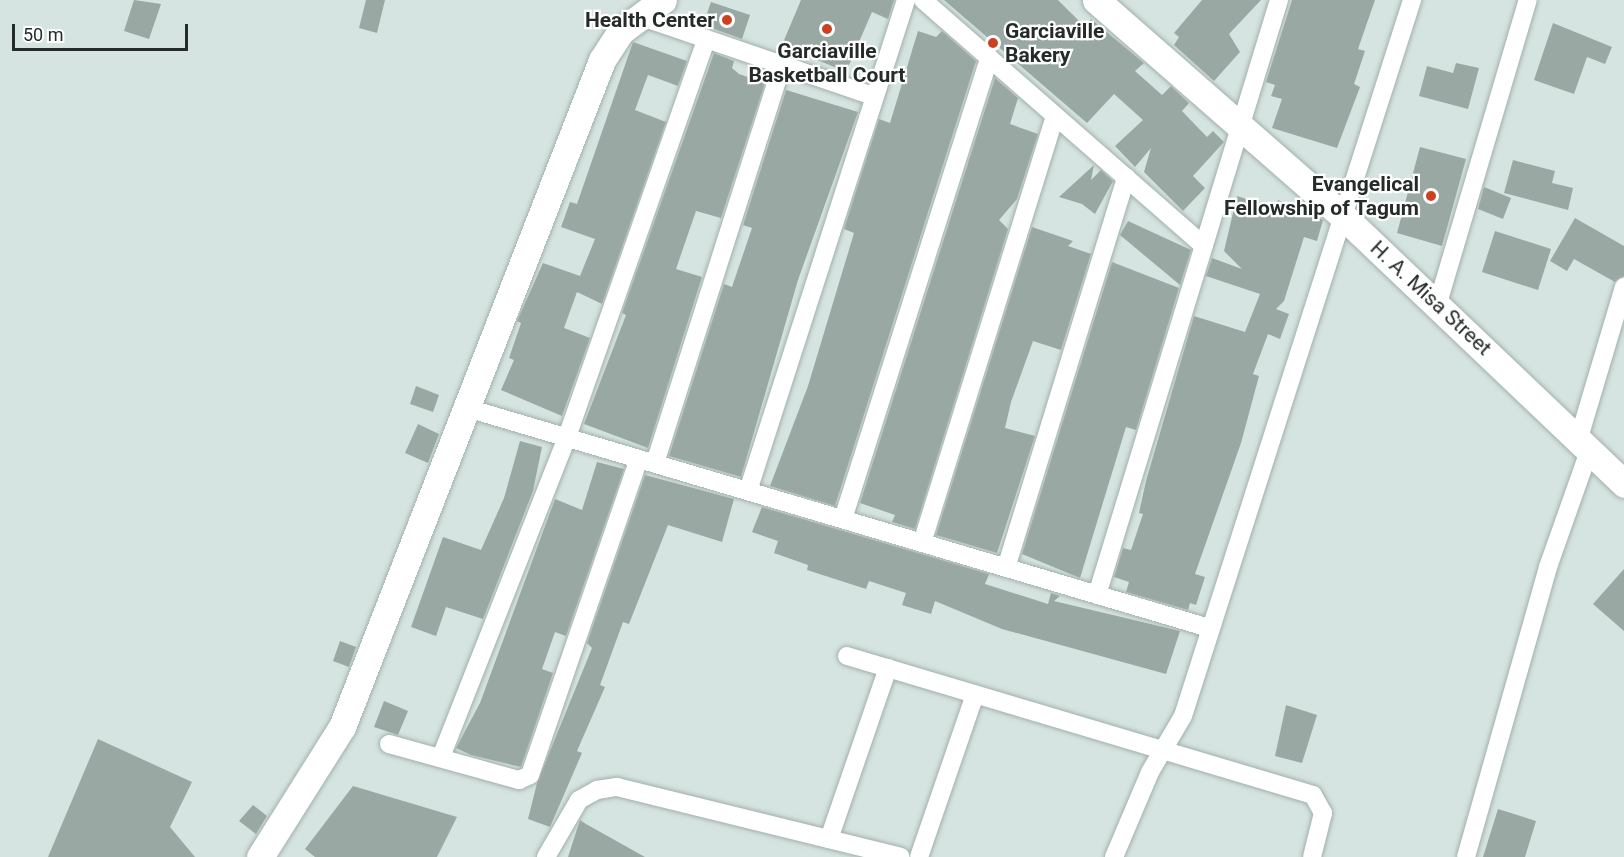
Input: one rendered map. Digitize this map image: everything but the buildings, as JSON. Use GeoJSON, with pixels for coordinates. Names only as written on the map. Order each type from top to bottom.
{"type":"FeatureCollection","features":[{"type":"Feature","properties":{"kind":"street"},"geometry":{"type":"LineString","coordinates":[[260,857],[342,727],[602,60],[621,31],[663,0]]}},
{"type":"Feature","properties":{"kind":"street"},"geometry":{"type":"LineString","coordinates":[[748,491],[872,96],[906,0]]}},
{"type":"Feature","properties":{"kind":"street"},"geometry":{"type":"LineString","coordinates":[[923,0],[1204,246]]}},
{"type":"Feature","properties":{"kind":"street","name":"H. A. Misa Street"},"geometry":{"type":"LineString","coordinates":[[1096,0],[1342,215],[1438,303],[1624,484]]}},
{"type":"Feature","properties":{"kind":"street"},"geometry":{"type":"LineString","coordinates":[[1114,857],[1183,716],[1209,628],[1412,0]]}},
{"type":"Feature","properties":{"kind":"street"},"geometry":{"type":"LineString","coordinates":[[1438,303],[1528,0]]}},
{"type":"Feature","properties":{"kind":"street"},"geometry":{"type":"LineString","coordinates":[[1097,595],[1278,1]]}},
{"type":"Feature","properties":{"kind":"street"},"geometry":{"type":"LineString","coordinates":[[639,16],[706,41],[872,96]]}},
{"type":"Feature","properties":{"kind":"street"},"geometry":{"type":"LineString","coordinates":[[441,757],[567,437],[706,41]]}},
{"type":"Feature","properties":{"kind":"street"},"geometry":{"type":"LineString","coordinates":[[843,519],[989,58]]}},
{"type":"Feature","properties":{"kind":"street"},"geometry":{"type":"LineString","coordinates":[[389,744],[519,780],[530,775],[647,461],[782,65]]}},
{"type":"Feature","properties":{"kind":"street"},"geometry":{"type":"LineString","coordinates":[[922,543],[1055,116]]}},
{"type":"Feature","properties":{"kind":"street"},"geometry":{"type":"LineString","coordinates":[[1006,568],[1126,177]]}},
{"type":"Feature","properties":{"kind":"street"},"geometry":{"type":"LineString","coordinates":[[1466,857],[1583,446],[1624,287]]}},
{"type":"Feature","properties":{"kind":"street"},"geometry":{"type":"LineString","coordinates":[[467,408],[1209,628]]}},
{"type":"Feature","properties":{"kind":"street"},"geometry":{"type":"LineString","coordinates":[[847,656],[1313,795],[1323,813],[1312,857]]}},
{"type":"Feature","properties":{"kind":"street"},"geometry":{"type":"LineString","coordinates":[[829,839],[888,668]]}},
{"type":"Feature","properties":{"kind":"street"},"geometry":{"type":"LineString","coordinates":[[919,857],[975,694]]}},
{"type":"Feature","properties":{"kind":"street"},"geometry":{"type":"LineString","coordinates":[[546,857],[579,800],[597,790],[617,787],[901,857]]}},
{"type":"Feature","properties":{"kind":"place","name":"Health Center"},"geometry":{"type":"Point","coordinates":[727,20]}},
{"type":"Feature","properties":{"kind":"place","name":"Garciaville Basketball Court"},"geometry":{"type":"Point","coordinates":[827,29]}},
{"type":"Feature","properties":{"kind":"place","name":"Garciaville Bakery"},"geometry":{"type":"Point","coordinates":[993,43]}},
{"type":"Feature","properties":{"kind":"place","name":"Evangelical Fellowship of Tagum"},"geometry":{"type":"Point","coordinates":[1431,196]}}]}
